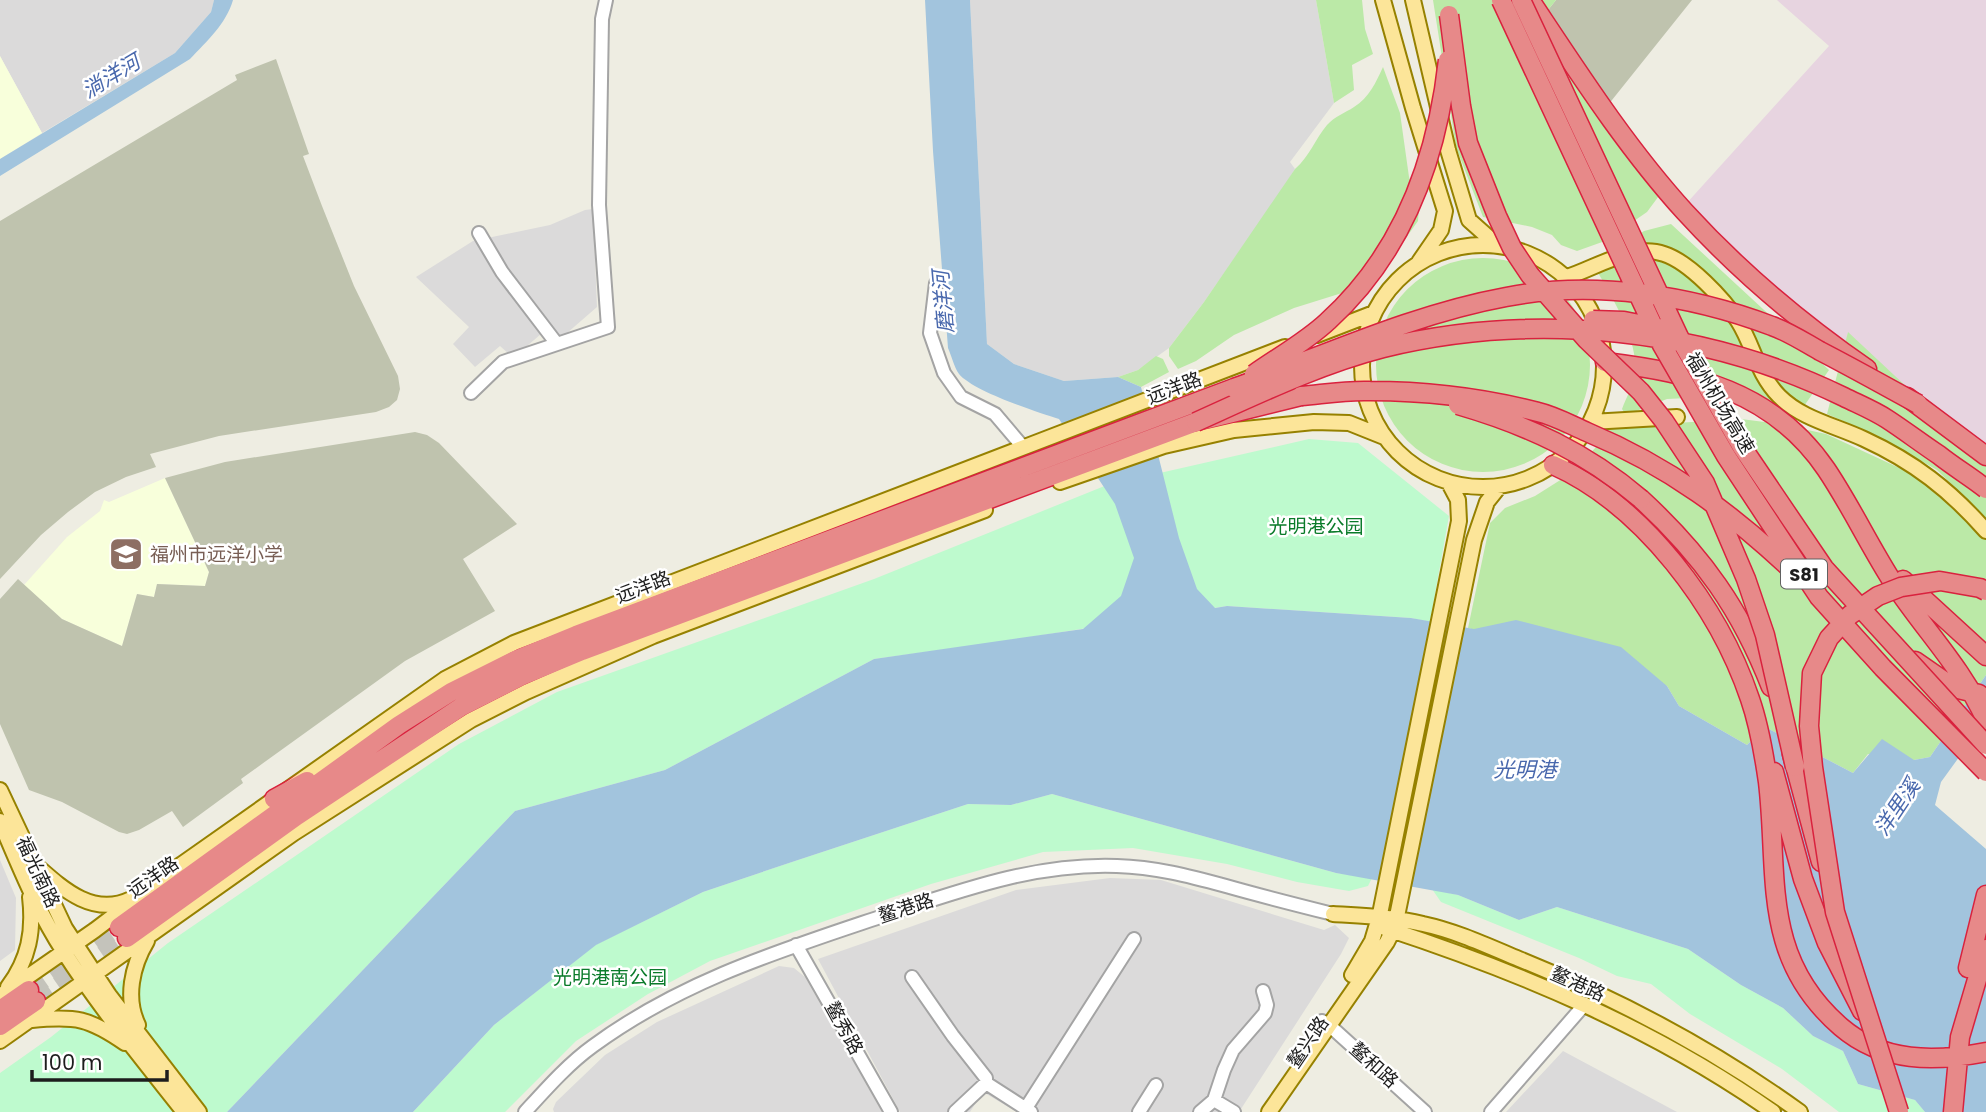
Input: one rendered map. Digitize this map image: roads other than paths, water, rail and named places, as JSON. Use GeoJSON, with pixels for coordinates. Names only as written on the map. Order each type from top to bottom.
{"type":"FeatureCollection","features":[{"type":"Feature","properties":{"kind":"highway","name":"福州机场高速"},"geometry":{"type":"LineString","coordinates":[[1501,0],[1662,345],[1726,456],[1819,597],[1883,668],[1986,772]]}},
{"type":"Feature","properties":{"kind":"highway","name":"福州机场高速"},"geometry":{"type":"LineString","coordinates":[[1521,0],[1679,337],[1742,447],[1824,568],[1986,745]]}},
{"type":"Feature","properties":{"kind":"highway"},"geometry":{"type":"LineString","coordinates":[[1530,0],[1618,129],[1685,212],[1737,263],[1801,319],[1986,456]]}},
{"type":"Feature","properties":{"kind":"highway"},"geometry":{"type":"LineString","coordinates":[[1234,388],[1328,322],[1369,275],[1403,224],[1429,163],[1443,105],[1449,48],[1449,7]]}},
{"type":"Feature","properties":{"kind":"highway"},"geometry":{"type":"LineString","coordinates":[[1449,7],[1468,143],[1512,248],[1530,275],[1587,340],[1641,393],[1664,421],[1705,483],[1742,569],[1765,635],[1796,767],[1835,912],[1899,1112]]}},
{"type":"Feature","properties":{"kind":"highway"},"geometry":{"type":"LineString","coordinates":[[1234,388],[1440,313],[1507,296],[1559,291],[1608,292],[1678,299],[1719,308],[1776,327],[1917,404]]}},
{"type":"Feature","properties":{"kind":"highway"},"geometry":{"type":"LineString","coordinates":[[1374,336],[1445,324],[1527,316],[1624,321],[1702,335],[1802,367],[1854,392],[1946,446],[1986,477]]}},
{"type":"Feature","properties":{"kind":"highway"},"geometry":{"type":"LineString","coordinates":[[1196,422],[1273,388],[1382,348],[1495,329],[1548,328],[1617,333],[1706,347],[1763,364],[1820,386],[1885,418],[1986,489]]}},
{"type":"Feature","properties":{"kind":"highway"},"geometry":{"type":"LineString","coordinates":[[1605,362],[1654,368],[1695,377],[1733,390],[1767,409],[1802,438],[1826,469],[1895,586],[1979,693],[1986,720]]}},
{"type":"Feature","properties":{"kind":"highway","name":"远洋路"},"geometry":{"type":"LineString","coordinates":[[356,766],[452,692],[515,660],[1234,388]]}},
{"type":"Feature","properties":{"kind":"highway"},"geometry":{"type":"LineString","coordinates":[[1196,422],[1301,396],[1369,390],[1479,399],[1541,412],[1623,447],[1695,488],[1762,541],[1819,597]]}},
{"type":"Feature","properties":{"kind":"highway"},"geometry":{"type":"LineString","coordinates":[[1417,393],[1509,422],[1570,448],[1610,473],[1666,522],[1712,574],[1755,646],[1774,695],[1796,767]]}},
{"type":"Feature","properties":{"kind":"highway","name":"远洋路"},"geometry":{"type":"LineString","coordinates":[[123,932],[290,805],[461,707],[534,671],[1196,422]]}},
{"type":"Feature","properties":{"kind":"highway"},"geometry":{"type":"LineString","coordinates":[[1553,466],[1584,482],[1641,528],[1690,585],[1714,622],[1750,699],[1769,753],[1804,879],[1827,943],[1872,1032]]}},
{"type":"Feature","properties":{"kind":"highway"},"geometry":{"type":"LineString","coordinates":[[1862,532],[1891,568],[1986,656]]}},
{"type":"Feature","properties":{"kind":"highway"},"geometry":{"type":"LineString","coordinates":[[1835,912],[1813,767],[1810,726],[1812,673],[1823,649],[1829,638],[1850,615],[1878,596],[1901,587],[1940,581],[1980,588],[1986,592]]}},
{"type":"Feature","properties":{"kind":"highway"},"geometry":{"type":"LineString","coordinates":[[1878,628],[1927,671],[1954,688],[1979,693]]}},
{"type":"Feature","properties":{"kind":"highway"},"geometry":{"type":"LineString","coordinates":[[1750,699],[1768,783],[1777,912],[1787,951],[1803,985],[1824,1013],[1852,1036],[1883,1052],[1917,1059],[1952,1059],[1986,1052]]}},
{"type":"Feature","properties":{"kind":"highway"},"geometry":{"type":"LineString","coordinates":[[274,799],[356,766]]}},
{"type":"Feature","properties":{"kind":"highway"},"geometry":{"type":"LineString","coordinates":[[295,834],[356,766]]}},
{"type":"Feature","properties":{"kind":"highway"},"geometry":{"type":"LineString","coordinates":[[1953,1112],[1966,976],[1986,895]]}},
{"type":"Feature","properties":{"kind":"highway"},"geometry":{"type":"LineString","coordinates":[[1960,1037],[1986,949]]}},
{"type":"Feature","properties":{"kind":"highway"},"geometry":{"type":"LineString","coordinates":[[0,1010],[33,995],[0,1026]]}},
{"type":"Feature","properties":{"kind":"main road"},"geometry":{"type":"LineString","coordinates":[[1383,0],[1445,211],[1436,240],[1418,264]]}},
{"type":"Feature","properties":{"kind":"main road"},"geometry":{"type":"LineString","coordinates":[[1413,0],[1448,150],[1469,220],[1497,245]]}},
{"type":"Feature","properties":{"kind":"main road"},"geometry":{"type":"LineString","coordinates":[[1470,245],[1497,245],[1522,250],[1546,261],[1567,277],[1583,295],[1594,316],[1602,338],[1605,362],[1602,393],[1591,422],[1574,446],[1553,466],[1527,479],[1499,486],[1474,487],[1449,483],[1413,465],[1397,453],[1384,437],[1369,408],[1362,376],[1364,344],[1374,313],[1393,285],[1418,264],[1443,251],[1470,245]]}},
{"type":"Feature","properties":{"kind":"main road"},"geometry":{"type":"LineString","coordinates":[[1567,277],[1632,253],[1650,251],[1665,254],[1687,266],[1738,321],[1754,360],[1779,396],[1796,410],[1863,438],[1918,468],[1960,501],[1986,531]]}},
{"type":"Feature","properties":{"kind":"main road"},"geometry":{"type":"LineString","coordinates":[[0,995],[70,948],[141,893],[445,679],[514,643],[1374,313]]}},
{"type":"Feature","properties":{"kind":"main road"},"geometry":{"type":"LineString","coordinates":[[1591,422],[1677,417]]}},
{"type":"Feature","properties":{"kind":"main road"},"geometry":{"type":"LineString","coordinates":[[0,1041],[295,834],[471,720],[526,692],[653,636],[1035,490],[1164,446],[1234,430],[1314,422],[1359,425],[1384,437]]}},
{"type":"Feature","properties":{"kind":"main road"},"geometry":{"type":"LineString","coordinates":[[1358,974],[1378,921],[1459,521],[1458,500],[1449,483]]}},
{"type":"Feature","properties":{"kind":"main road"},"geometry":{"type":"LineString","coordinates":[[1358,974],[1395,925],[1474,540],[1487,502],[1499,486]]}},
{"type":"Feature","properties":{"kind":"main road","name":"福光南路"},"geometry":{"type":"LineString","coordinates":[[0,790],[33,863],[52,919]]}},
{"type":"Feature","properties":{"kind":"main road","name":"福光南路"},"geometry":{"type":"LineString","coordinates":[[0,821],[28,886],[52,919]]}},
{"type":"Feature","properties":{"kind":"main road"},"geometry":{"type":"LineString","coordinates":[[33,863],[66,892],[87,903],[108,904],[125,901],[141,893]]}},
{"type":"Feature","properties":{"kind":"main road"},"geometry":{"type":"LineString","coordinates":[[0,995],[10,985],[26,955],[33,921],[28,886]]}},
{"type":"Feature","properties":{"kind":"main road","name":"鳌港路"},"geometry":{"type":"LineString","coordinates":[[1333,914],[1395,925],[1444,929],[1589,989],[1682,1037],[1768,1089],[1800,1112]]}},
{"type":"Feature","properties":{"kind":"main road"},"geometry":{"type":"LineString","coordinates":[[52,919],[90,978],[140,1047],[174,1090],[199,1112]]}},
{"type":"Feature","properties":{"kind":"main road","name":"鳌港路"},"geometry":{"type":"LineString","coordinates":[[1395,925],[1585,1004],[1686,1057],[1773,1112]]}},
{"type":"Feature","properties":{"kind":"main road"},"geometry":{"type":"LineString","coordinates":[[140,1047],[133,1015],[132,978],[138,956],[150,936]]}},
{"type":"Feature","properties":{"kind":"main road","name":"鳌兴路"},"geometry":{"type":"LineString","coordinates":[[1261,1112],[1358,974]]}},
{"type":"Feature","properties":{"kind":"main road"},"geometry":{"type":"LineString","coordinates":[[31,1020],[58,1017],[81,1020],[100,1025],[140,1047]]}},
{"type":"Feature","properties":{"kind":"main road","name":"鳌兴路"},"geometry":{"type":"LineString","coordinates":[[1269,1112],[1325,1023]]}},
{"type":"Feature","properties":{"kind":"main road"},"geometry":{"type":"LineString","coordinates":[[174,1090],[184,1112]]}},
{"type":"Feature","properties":{"kind":"street"},"geometry":{"type":"LineString","coordinates":[[471,393],[503,362],[608,327],[599,205],[602,19],[606,0]]}},
{"type":"Feature","properties":{"kind":"street"},"geometry":{"type":"LineString","coordinates":[[479,233],[502,272],[557,344]]}},
{"type":"Feature","properties":{"kind":"street"},"geometry":{"type":"LineString","coordinates":[[936,283],[930,333],[944,373],[961,397],[995,414],[1023,447]]}},
{"type":"Feature","properties":{"kind":"street","name":"鳌港路"},"geometry":{"type":"LineString","coordinates":[[530,1110],[586,1051],[622,1027],[712,977],[765,955],[1023,873],[1070,867],[1118,866],[1171,871],[1333,914]]}},
{"type":"Feature","properties":{"kind":"street"},"geometry":{"type":"LineString","coordinates":[[986,1083],[1029,1110],[1134,939]]}},
{"type":"Feature","properties":{"kind":"street","name":"鳌秀路"},"geometry":{"type":"LineString","coordinates":[[796,945],[891,1112]]}},
{"type":"Feature","properties":{"kind":"street"},"geometry":{"type":"LineString","coordinates":[[912,977],[986,1078],[986,1083]]}},
{"type":"Feature","properties":{"kind":"street"},"geometry":{"type":"LineString","coordinates":[[1200,1112],[1214,1100],[1228,1058],[1265,1013],[1267,1005],[1263,991]]}},
{"type":"Feature","properties":{"kind":"street"},"geometry":{"type":"LineString","coordinates":[[1492,1112],[1585,1004]]}},
{"type":"Feature","properties":{"kind":"street","name":"鳌和路"},"geometry":{"type":"LineString","coordinates":[[1325,1023],[1425,1112]]}},
{"type":"Feature","properties":{"kind":"street"},"geometry":{"type":"LineString","coordinates":[[955,1112],[986,1083]]}},
{"type":"Feature","properties":{"kind":"street"},"geometry":{"type":"LineString","coordinates":[[1139,1112],[1156,1085]]}},
{"type":"Feature","properties":{"kind":"street"},"geometry":{"type":"LineString","coordinates":[[1214,1100],[1234,1112]]}},
{"type":"Feature","properties":{"kind":"water"},"geometry":{"type":"Polygon","coordinates":[[[214,0],[233,0],[221,24],[190,59],[0,176],[0,159],[175,53],[211,12],[214,0]]]}},
{"type":"Feature","properties":{"kind":"water","name":"光明港"},"geometry":{"type":"Polygon","coordinates":[[[925,0],[970,0],[987,344],[1014,364],[1064,381],[1118,377],[1141,387],[1179,538],[1197,589],[1215,608],[1227,606],[1411,618],[1474,629],[1516,620],[1621,647],[1667,686],[1679,706],[1747,745],[1765,727],[1853,773],[1882,739],[1914,760],[1930,757],[1986,675],[1986,720],[1941,782],[1935,805],[1986,849],[1986,1112],[1925,1112],[1915,1100],[1858,1084],[1843,1051],[1813,1036],[1783,1008],[1741,985],[1688,949],[1557,907],[1519,920],[1458,895],[1336,873],[1052,794],[1011,805],[968,804],[795,861],[703,892],[596,945],[494,1025],[413,1112],[227,1112],[515,811],[665,770],[874,659],[1083,629],[1121,596],[1134,558],[1115,504],[1059,419],[1006,400],[966,381],[957,371],[948,348],[925,0]]]}},
{"type":"Feature","properties":{"kind":"tunnel"},"geometry":{"type":"LineString","coordinates":[[29,990],[119,927]]}},
{"type":"Feature","properties":{"kind":"tunnel"},"geometry":{"type":"LineString","coordinates":[[36,1001],[127,938]]}},
{"type":"Feature","properties":{"kind":"place","name":"福州市远洋小学"},"geometry":{"type":"Point","coordinates":[126,554]}},
{"type":"Feature","properties":{"kind":"water label","name":"淌洋河"},"geometry":{"type":"Point","coordinates":[111,76]}},
{"type":"Feature","properties":{"kind":"water label","name":"磨洋河"},"geometry":{"type":"Point","coordinates":[943,302]}},
{"type":"Feature","properties":{"kind":"water label","name":"洋里溪"},"geometry":{"type":"Point","coordinates":[1897,807]}},
{"type":"Feature","properties":{"kind":"park label","name":"光明港公园"},"geometry":{"type":"Point","coordinates":[1316,526]}},
{"type":"Feature","properties":{"kind":"park label","name":"光明港南公园"},"geometry":{"type":"Point","coordinates":[610,977]}}]}
